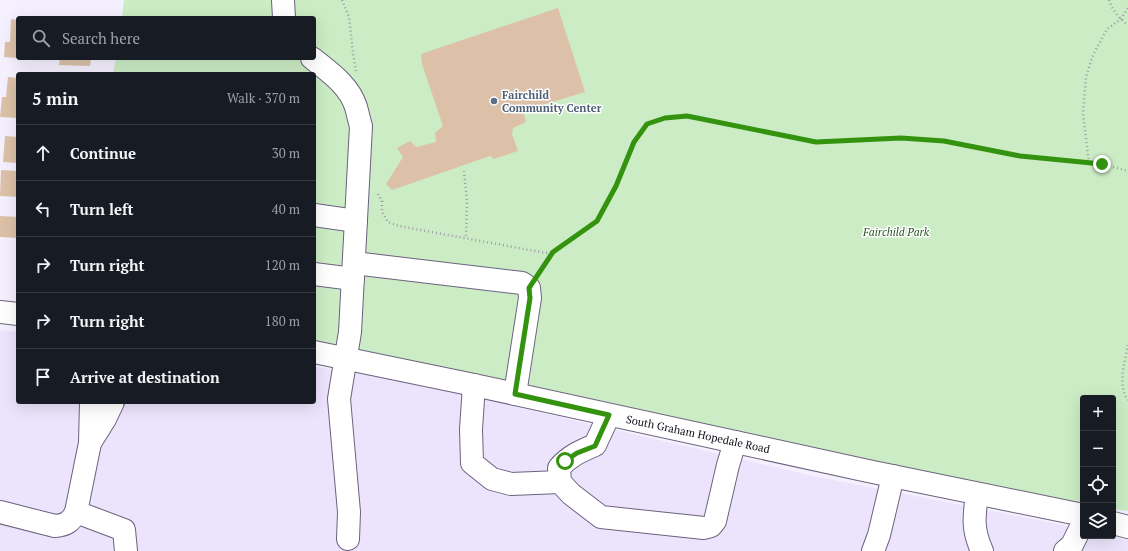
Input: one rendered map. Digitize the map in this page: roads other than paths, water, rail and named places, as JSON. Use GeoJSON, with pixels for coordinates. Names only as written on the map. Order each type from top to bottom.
{"type":"FeatureCollection","features":[{"type":"Feature","properties":{"kind":"street"},"geometry":{"type":"LineString","coordinates":[[283,0],[284,16]]}},
{"type":"Feature","properties":{"kind":"street"},"geometry":{"type":"LineString","coordinates":[[314,60],[342,83],[350,94],[356,106],[361,126],[350,332],[339,399],[348,512],[348,539]]}},
{"type":"Feature","properties":{"kind":"street"},"geometry":{"type":"LineString","coordinates":[[316,215],[356,221]]}},
{"type":"Feature","properties":{"kind":"street"},"geometry":{"type":"LineString","coordinates":[[316,274],[353,271],[522,283],[529,288],[530,298],[515,394]]}},
{"type":"Feature","properties":{"kind":"street"},"geometry":{"type":"LineString","coordinates":[[0,312],[16,314]]}},
{"type":"Feature","properties":{"kind":"street","name":"South Graham Hopedale Road"},"geometry":{"type":"LineString","coordinates":[[316,352],[474,385],[977,494],[1080,514]]}},
{"type":"Feature","properties":{"kind":"street"},"geometry":{"type":"LineString","coordinates":[[474,385],[471,429],[472,463],[492,479],[511,484],[560,482]]}},
{"type":"Feature","properties":{"kind":"street"},"geometry":{"type":"LineString","coordinates":[[0,512],[55,526],[64,525],[72,520],[76,512],[90,443],[91,404]]}},
{"type":"Feature","properties":{"kind":"street"},"geometry":{"type":"LineString","coordinates":[[90,443],[105,419],[112,404]]}},
{"type":"Feature","properties":{"kind":"street"},"geometry":{"type":"LineString","coordinates":[[609,415],[595,446],[577,453],[565,461],[559,468],[560,482],[571,494],[601,517],[704,528],[711,526],[715,522],[728,465],[735,442]]}},
{"type":"Feature","properties":{"kind":"street"},"geometry":{"type":"LineString","coordinates":[[873,551],[879,534],[893,476]]}},
{"type":"Feature","properties":{"kind":"street"},"geometry":{"type":"LineString","coordinates":[[977,494],[974,523],[976,539],[982,551]]}},
{"type":"Feature","properties":{"kind":"street"},"geometry":{"type":"LineString","coordinates":[[76,512],[124,530],[126,551]]}},
{"type":"Feature","properties":{"kind":"street"},"geometry":{"type":"LineString","coordinates":[[1116,524],[1128,527]]}},
{"type":"Feature","properties":{"kind":"street"},"geometry":{"type":"LineString","coordinates":[[1065,551],[1072,545],[1080,528]]}},
{"type":"Feature","properties":{"kind":"place","name":"Fairchild Community Center"},"geometry":{"type":"Point","coordinates":[494,101]}},
{"type":"Feature","properties":{"kind":"park label","name":"Fairchild Park"},"geometry":{"type":"Point","coordinates":[896,232]}}]}
